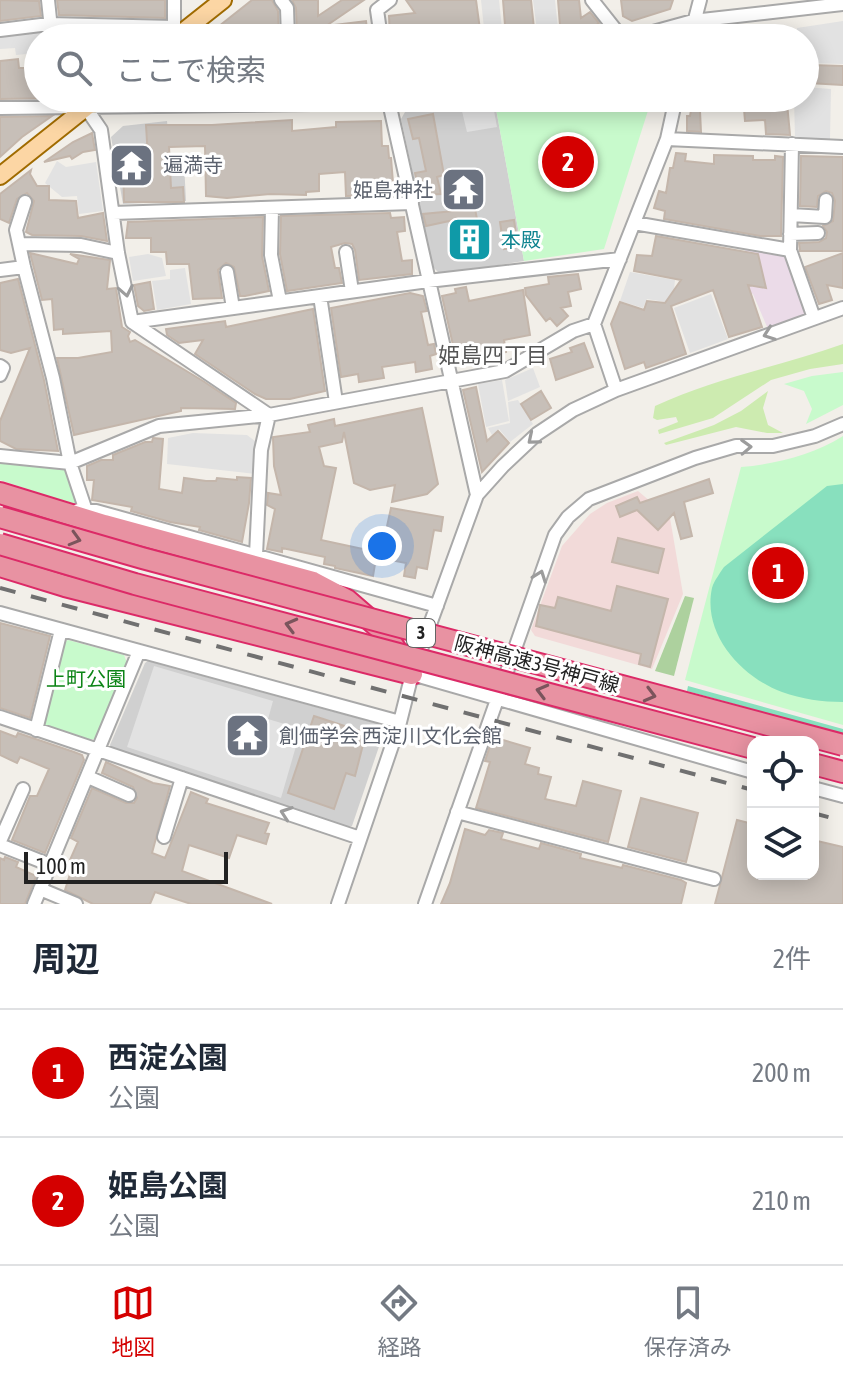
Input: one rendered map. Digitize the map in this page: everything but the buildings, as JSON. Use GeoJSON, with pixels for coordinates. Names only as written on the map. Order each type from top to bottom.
{"type":"FeatureCollection","features":[{"type":"Feature","properties":{"kind":"highway"},"geometry":{"type":"LineString","coordinates":[[0,493],[313,582],[347,600],[384,632],[418,676]]}},
{"type":"Feature","properties":{"kind":"highway","name":"阪神高速3号神戸線"},"geometry":{"type":"LineString","coordinates":[[0,517],[142,558],[843,745]]}},
{"type":"Feature","properties":{"kind":"highway","name":"阪神高速3号神戸線"},"geometry":{"type":"LineString","coordinates":[[0,544],[135,584],[747,746]]}},
{"type":"Feature","properties":{"kind":"highway"},"geometry":{"type":"LineString","coordinates":[[0,566],[65,586],[418,676]]}},
{"type":"Feature","properties":{"kind":"highway"},"geometry":{"type":"LineString","coordinates":[[819,766],[843,772]]}},
{"type":"Feature","properties":{"kind":"main road"},"geometry":{"type":"LineString","coordinates":[[189,24],[223,0]]}},
{"type":"Feature","properties":{"kind":"main road"},"geometry":{"type":"LineString","coordinates":[[0,176],[81,112]]}},
{"type":"Feature","properties":{"kind":"street"},"geometry":{"type":"LineString","coordinates":[[48,0],[49,24]]}},
{"type":"Feature","properties":{"kind":"street"},"geometry":{"type":"LineString","coordinates":[[174,0],[175,24]]}},
{"type":"Feature","properties":{"kind":"street"},"geometry":{"type":"LineString","coordinates":[[281,0],[287,8],[288,24]]}},
{"type":"Feature","properties":{"kind":"street"},"geometry":{"type":"LineString","coordinates":[[373,5],[390,0]]}},
{"type":"Feature","properties":{"kind":"street"},"geometry":{"type":"LineString","coordinates":[[592,0],[611,24]]}},
{"type":"Feature","properties":{"kind":"street"},"geometry":{"type":"LineString","coordinates":[[692,24],[700,0]]}},
{"type":"Feature","properties":{"kind":"street"},"geometry":{"type":"LineString","coordinates":[[682,24],[843,4]]}},
{"type":"Feature","properties":{"kind":"street"},"geometry":{"type":"LineString","coordinates":[[0,30],[24,27]]}},
{"type":"Feature","properties":{"kind":"street"},"geometry":{"type":"LineString","coordinates":[[0,108],[24,107]]}},
{"type":"Feature","properties":{"kind":"street"},"geometry":{"type":"LineString","coordinates":[[95,112],[101,130],[118,253],[132,322],[269,415]]}},
{"type":"Feature","properties":{"kind":"street"},"geometry":{"type":"LineString","coordinates":[[391,112],[477,495]]}},
{"type":"Feature","properties":{"kind":"street"},"geometry":{"type":"LineString","coordinates":[[616,390],[594,324],[667,139],[673,112]]}},
{"type":"Feature","properties":{"kind":"street"},"geometry":{"type":"LineString","coordinates":[[667,139],[843,147]]}},
{"type":"Feature","properties":{"kind":"street"},"geometry":{"type":"LineString","coordinates":[[792,144],[790,250],[814,318]]}},
{"type":"Feature","properties":{"kind":"street"},"geometry":{"type":"LineString","coordinates":[[791,215],[825,217],[826,200]]}},
{"type":"Feature","properties":{"kind":"street"},"geometry":{"type":"LineString","coordinates":[[25,202],[16,230],[53,378],[70,463],[86,511]]}},
{"type":"Feature","properties":{"kind":"street"},"geometry":{"type":"LineString","coordinates":[[113,213],[412,203]]}},
{"type":"Feature","properties":{"kind":"street"},"geometry":{"type":"LineString","coordinates":[[272,208],[271,255],[280,301]]}},
{"type":"Feature","properties":{"kind":"street"},"geometry":{"type":"LineString","coordinates":[[634,223],[790,250]]}},
{"type":"Feature","properties":{"kind":"street"},"geometry":{"type":"LineString","coordinates":[[790,234],[818,233]]}},
{"type":"Feature","properties":{"kind":"street"},"geometry":{"type":"LineString","coordinates":[[20,244],[81,245],[118,253]]}},
{"type":"Feature","properties":{"kind":"street"},"geometry":{"type":"LineString","coordinates":[[346,252],[352,291]]}},
{"type":"Feature","properties":{"kind":"street"},"geometry":{"type":"LineString","coordinates":[[132,322],[428,281],[620,259]]}},
{"type":"Feature","properties":{"kind":"street"},"geometry":{"type":"LineString","coordinates":[[0,270],[24,267]]}},
{"type":"Feature","properties":{"kind":"street"},"geometry":{"type":"LineString","coordinates":[[227,272],[233,308]]}},
{"type":"Feature","properties":{"kind":"street"},"geometry":{"type":"LineString","coordinates":[[320,296],[336,402]]}},
{"type":"Feature","properties":{"kind":"street"},"geometry":{"type":"LineString","coordinates":[[338,904],[477,495],[537,434],[573,410],[616,390],[843,308]]}},
{"type":"Feature","properties":{"kind":"street"},"geometry":{"type":"LineString","coordinates":[[0,456],[70,463],[159,426],[269,415],[505,371],[573,331],[594,324]]}},
{"type":"Feature","properties":{"kind":"street"},"geometry":{"type":"LineString","coordinates":[[0,366],[3,368],[0,375]]}},
{"type":"Feature","properties":{"kind":"street"},"geometry":{"type":"LineString","coordinates":[[256,555],[261,450],[269,415]]}},
{"type":"Feature","properties":{"kind":"street"},"geometry":{"type":"LineString","coordinates":[[425,904],[493,698],[555,535],[568,517],[589,499],[695,458],[736,446],[773,446],[815,436],[843,424]]}},
{"type":"Feature","properties":{"kind":"street"},"geometry":{"type":"LineString","coordinates":[[0,486],[437,606]]}},
{"type":"Feature","properties":{"kind":"street"},"geometry":{"type":"LineString","coordinates":[[0,613],[400,722]]}},
{"type":"Feature","properties":{"kind":"street"},"geometry":{"type":"LineString","coordinates":[[36,730],[61,630]]}},
{"type":"Feature","properties":{"kind":"street"},"geometry":{"type":"LineString","coordinates":[[34,904],[48,864],[88,777],[139,651]]}},
{"type":"Feature","properties":{"kind":"street"},"geometry":{"type":"LineString","coordinates":[[418,676],[747,770]]}},
{"type":"Feature","properties":{"kind":"street"},"geometry":{"type":"LineString","coordinates":[[0,717],[360,838]]}},
{"type":"Feature","properties":{"kind":"street"},"geometry":{"type":"LineString","coordinates":[[88,777],[129,795]]}},
{"type":"Feature","properties":{"kind":"street"},"geometry":{"type":"LineString","coordinates":[[164,837],[182,778]]}},
{"type":"Feature","properties":{"kind":"street"},"geometry":{"type":"LineString","coordinates":[[23,789],[0,843],[48,864]]}},
{"type":"Feature","properties":{"kind":"street"},"geometry":{"type":"LineString","coordinates":[[819,790],[843,796]]}},
{"type":"Feature","properties":{"kind":"street"},"geometry":{"type":"LineString","coordinates":[[457,812],[714,879]]}},
{"type":"Feature","properties":{"kind":"street"},"geometry":{"type":"LineString","coordinates":[[40,889],[76,904]]}},
{"type":"Feature","properties":{"kind":"shaded area"},"geometry":{"type":"Polygon","coordinates":[[[481,0],[499,0],[502,24],[484,24],[481,0]]]}},
{"type":"Feature","properties":{"kind":"shaded area"},"geometry":{"type":"Polygon","coordinates":[[[533,0],[555,0],[558,24],[536,24],[533,0]]]}},
{"type":"Feature","properties":{"kind":"shaded area"},"geometry":{"type":"Polygon","coordinates":[[[843,21],[843,64],[819,63],[819,25],[843,21]]]}},
{"type":"Feature","properties":{"kind":"shaded area"},"geometry":{"type":"Polygon","coordinates":[[[24,33],[24,54],[16,55],[15,48],[0,49],[0,35],[24,33]]]}},
{"type":"Feature","properties":{"kind":"shaded area"},"geometry":{"type":"Polygon","coordinates":[[[819,88],[831,89],[830,139],[795,138],[794,112],[819,112],[819,88]]]}},
{"type":"Feature","properties":{"kind":"shaded area","name":"姫島神社"},"geometry":{"type":"Polygon","coordinates":[[[405,112],[497,112],[524,261],[440,274],[433,267],[401,119],[405,112]]]}},
{"type":"Feature","properties":{"kind":"shaded area"},"geometry":{"type":"Polygon","coordinates":[[[462,112],[494,112],[497,127],[467,132],[462,112]]]}},
{"type":"Feature","properties":{"kind":"shaded area"},"geometry":{"type":"Polygon","coordinates":[[[167,121],[171,162],[184,163],[186,201],[123,204],[111,137],[123,126],[167,121]]]}},
{"type":"Feature","properties":{"kind":"shaded area"},"geometry":{"type":"Polygon","coordinates":[[[57,161],[66,167],[96,162],[103,211],[79,214],[77,196],[62,197],[45,183],[57,161]]]}},
{"type":"Feature","properties":{"kind":"shaded area"},"geometry":{"type":"Polygon","coordinates":[[[746,245],[779,251],[786,257],[805,311],[804,317],[768,329],[753,294],[739,289],[746,245]]]}},
{"type":"Feature","properties":{"kind":"shaded area"},"geometry":{"type":"Polygon","coordinates":[[[148,254],[162,258],[166,276],[133,281],[129,257],[148,254]]]}},
{"type":"Feature","properties":{"kind":"shaded area"},"geometry":{"type":"Polygon","coordinates":[[[185,268],[191,304],[157,310],[152,281],[170,279],[170,270],[185,268]]]}},
{"type":"Feature","properties":{"kind":"shaded area"},"geometry":{"type":"Polygon","coordinates":[[[630,272],[675,280],[674,290],[665,302],[647,299],[643,308],[620,301],[630,272]]]}},
{"type":"Feature","properties":{"kind":"shaded area"},"geometry":{"type":"Polygon","coordinates":[[[711,294],[728,339],[690,353],[674,308],[711,294]]]}},
{"type":"Feature","properties":{"kind":"shaded area"},"geometry":{"type":"Polygon","coordinates":[[[533,368],[540,387],[508,401],[505,380],[533,368]]]}},
{"type":"Feature","properties":{"kind":"shaded area"},"geometry":{"type":"Polygon","coordinates":[[[502,380],[509,421],[486,427],[478,384],[502,380]]]}},
{"type":"Feature","properties":{"kind":"shaded area"},"geometry":{"type":"Polygon","coordinates":[[[518,400],[533,424],[510,442],[499,429],[492,435],[488,428],[510,423],[508,402],[518,400]]]}},
{"type":"Feature","properties":{"kind":"shaded area"},"geometry":{"type":"Polygon","coordinates":[[[193,433],[247,435],[255,441],[256,474],[167,464],[168,438],[193,433]]]}},
{"type":"Feature","properties":{"kind":"shaded area"},"geometry":{"type":"Polygon","coordinates":[[[638,491],[670,518],[683,594],[652,669],[535,636],[531,630],[562,546],[590,514],[607,503],[638,491]]]}},
{"type":"Feature","properties":{"kind":"shaded area","name":"創価学会 西淀川文化会館"},"geometry":{"type":"Polygon","coordinates":[[[148,661],[386,726],[352,826],[346,827],[111,749],[110,745],[148,661]]]}},
{"type":"Feature","properties":{"kind":"shaded area"},"geometry":{"type":"Polygon","coordinates":[[[154,666],[273,701],[268,719],[301,729],[281,798],[127,747],[154,666]]]}},
{"type":"Feature","properties":{"kind":"green space"},"geometry":{"type":"Polygon","coordinates":[[[497,112],[648,112],[604,249],[524,261],[497,112]]]}},
{"type":"Feature","properties":{"kind":"green space"},"geometry":{"type":"Polygon","coordinates":[[[843,344],[843,364],[771,380],[713,418],[659,434],[658,430],[678,422],[676,417],[653,418],[655,406],[701,388],[843,344]]]}},
{"type":"Feature","properties":{"kind":"green space"},"geometry":{"type":"Polygon","coordinates":[[[843,372],[843,405],[806,424],[812,409],[804,391],[784,384],[843,372]]]}},
{"type":"Feature","properties":{"kind":"green space"},"geometry":{"type":"Polygon","coordinates":[[[768,391],[763,408],[768,425],[783,433],[736,427],[664,443],[714,425],[741,411],[768,391]]]}},
{"type":"Feature","properties":{"kind":"green space"},"geometry":{"type":"Polygon","coordinates":[[[843,436],[843,725],[685,680],[741,467],[794,458],[843,436]]]}},
{"type":"Feature","properties":{"kind":"green space"},"geometry":{"type":"Polygon","coordinates":[[[0,461],[67,468],[78,502],[76,505],[0,480],[0,461]]]}},
{"type":"Feature","properties":{"kind":"green space"},"geometry":{"type":"Polygon","coordinates":[[[843,484],[843,702],[812,700],[767,685],[740,665],[719,638],[710,605],[713,585],[724,567],[827,486],[843,484]]]}},
{"type":"Feature","properties":{"kind":"green space"},"geometry":{"type":"Polygon","coordinates":[[[685,596],[694,598],[674,676],[655,671],[685,596]]]}},
{"type":"Feature","properties":{"kind":"green space","name":"上町公園"},"geometry":{"type":"Polygon","coordinates":[[[68,640],[124,655],[127,663],[99,737],[88,741],[44,726],[41,722],[63,643],[68,640]]]}},
{"type":"Feature","properties":{"kind":"green space"},"geometry":{"type":"Polygon","coordinates":[[[688,686],[843,729],[843,734],[687,691],[688,686]]]}},
{"type":"Feature","properties":{"kind":"railway"},"geometry":{"type":"LineString","coordinates":[[0,588],[747,788]]}},
{"type":"Feature","properties":{"kind":"railway"},"geometry":{"type":"LineString","coordinates":[[819,815],[843,821]]}},
{"type":"Feature","properties":{"kind":"place","name":"姫島公園"},"geometry":{"type":"Point","coordinates":[568,162]}},
{"type":"Feature","properties":{"kind":"place","name":"遍満寺"},"geometry":{"type":"Point","coordinates":[132,165]}},
{"type":"Feature","properties":{"kind":"place","name":"姫島神社"},"geometry":{"type":"Point","coordinates":[464,190]}},
{"type":"Feature","properties":{"kind":"place","name":"本殿"},"geometry":{"type":"Point","coordinates":[470,240]}},
{"type":"Feature","properties":{"kind":"place","name":"西淀公園"},"geometry":{"type":"Point","coordinates":[778,573]}},
{"type":"Feature","properties":{"kind":"place","name":"創価学会 西淀川文化会館"},"geometry":{"type":"Point","coordinates":[248,736]}},
{"type":"Feature","properties":{"kind":"district","name":"姫島四丁目"},"geometry":{"type":"Point","coordinates":[493,355]}}]}
